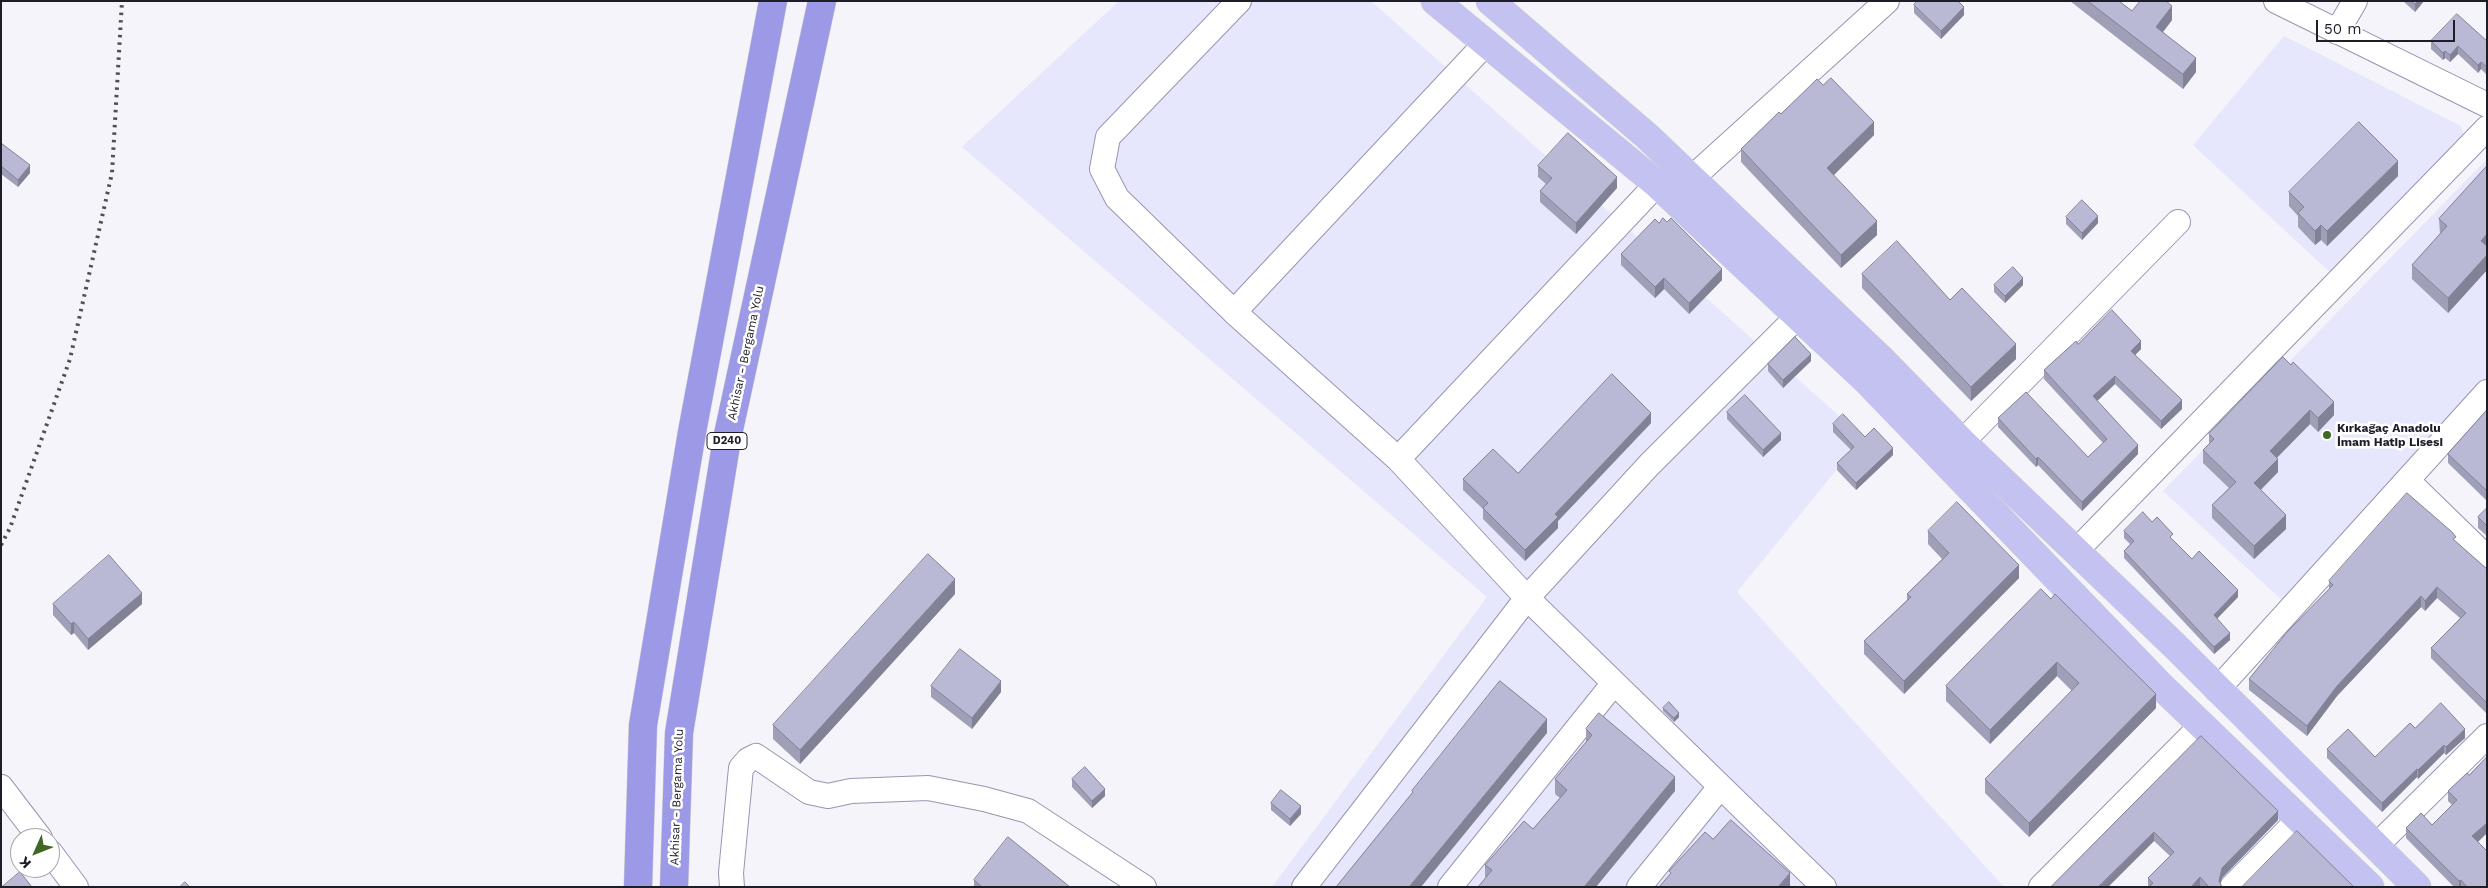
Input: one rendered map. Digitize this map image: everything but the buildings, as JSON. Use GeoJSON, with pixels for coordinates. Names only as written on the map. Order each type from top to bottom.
{"type":"FeatureCollection","features":[{"type":"Feature","properties":{"kind":"highway","name":"D240"},"geometry":{"type":"LineString","coordinates":[[638,887],[643,725],[692,432],[773,1]]}},
{"type":"Feature","properties":{"kind":"highway","name":"Akhisar - Bergama Yolu"},"geometry":{"type":"LineString","coordinates":[[674,887],[679,733],[727,439],[822,1]]}},
{"type":"Feature","properties":{"kind":"main road"},"geometry":{"type":"LineString","coordinates":[[1436,1],[1657,184],[1867,381],[2162,686],[2370,887]]}},
{"type":"Feature","properties":{"kind":"main road"},"geometry":{"type":"LineString","coordinates":[[1490,1],[1692,178],[1882,360],[1962,442],[2076,551],[2417,887]]}},
{"type":"Feature","properties":{"kind":"street"},"geometry":{"type":"LineString","coordinates":[[1239,1],[1108,137],[1102,169],[1117,198],[1234,312],[1398,459],[1527,598],[1720,788],[1824,887]]}},
{"type":"Feature","properties":{"kind":"street"},"geometry":{"type":"LineString","coordinates":[[1692,178],[1887,1]]}},
{"type":"Feature","properties":{"kind":"street"},"geometry":{"type":"LineString","coordinates":[[2276,1],[2487,105]]}},
{"type":"Feature","properties":{"kind":"street"},"geometry":{"type":"LineString","coordinates":[[2337,32],[2355,1]]}},
{"type":"Feature","properties":{"kind":"street"},"geometry":{"type":"LineString","coordinates":[[1234,312],[1486,43]]}},
{"type":"Feature","properties":{"kind":"street"},"geometry":{"type":"LineString","coordinates":[[2076,551],[2487,128]]}},
{"type":"Feature","properties":{"kind":"street"},"geometry":{"type":"LineString","coordinates":[[1398,459],[1657,184]]}},
{"type":"Feature","properties":{"kind":"street"},"geometry":{"type":"LineString","coordinates":[[1962,442],[2178,222]]}},
{"type":"Feature","properties":{"kind":"street"},"geometry":{"type":"LineString","coordinates":[[1304,887],[1527,598],[1649,465],[1798,316]]}},
{"type":"Feature","properties":{"kind":"street"},"geometry":{"type":"LineString","coordinates":[[2217,690],[2487,392]]}},
{"type":"Feature","properties":{"kind":"street"},"geometry":{"type":"LineString","coordinates":[[2408,481],[2487,558]]}},
{"type":"Feature","properties":{"kind":"street"},"geometry":{"type":"LineString","coordinates":[[1450,887],[1614,683]]}},
{"type":"Feature","properties":{"kind":"street"},"geometry":{"type":"LineString","coordinates":[[2041,887],[2202,725]]}},
{"type":"Feature","properties":{"kind":"street"},"geometry":{"type":"LineString","coordinates":[[2376,846],[2487,736]]}},
{"type":"Feature","properties":{"kind":"street"},"geometry":{"type":"LineString","coordinates":[[732,887],[731,872],[741,768],[748,760],[756,756],[809,792],[828,796],[851,792],[928,788],[984,799],[1028,811],[1144,887]]}},
{"type":"Feature","properties":{"kind":"street"},"geometry":{"type":"LineString","coordinates":[[1,787],[32,828]]}},
{"type":"Feature","properties":{"kind":"street"},"geometry":{"type":"LineString","coordinates":[[1639,887],[1720,788]]}},
{"type":"Feature","properties":{"kind":"street"},"geometry":{"type":"LineString","coordinates":[[2232,887],[2299,819]]}},
{"type":"Feature","properties":{"kind":"street"},"geometry":{"type":"LineString","coordinates":[[60,865],[76,887]]}},
{"type":"Feature","properties":{"kind":"shaded area"},"geometry":{"type":"Polygon","coordinates":[[[1119,1],[1371,1],[1863,437],[1737,592],[2004,887],[1272,887],[1487,597],[962,147],[1119,1]]]}},
{"type":"Feature","properties":{"kind":"shaded area"},"geometry":{"type":"Polygon","coordinates":[[[2284,36],[2461,126],[2465,138],[2337,279],[2193,145],[2284,36]]]}},
{"type":"Feature","properties":{"kind":"shaded area","name":"Kırkağaç Anadolu İmam Hatip Lisesi"},"geometry":{"type":"Polygon","coordinates":[[[2487,159],[2487,379],[2285,603],[2163,491],[2487,159]]]}},
{"type":"Feature","properties":{"kind":"railway"},"geometry":{"type":"LineString","coordinates":[[1,545],[10,528],[70,359],[112,173],[122,1]]}},
{"type":"Feature","properties":{"kind":"place","name":"Kırkağaç Anadolu İmam Hatip Lisesi"},"geometry":{"type":"Point","coordinates":[2327,435]}}]}
